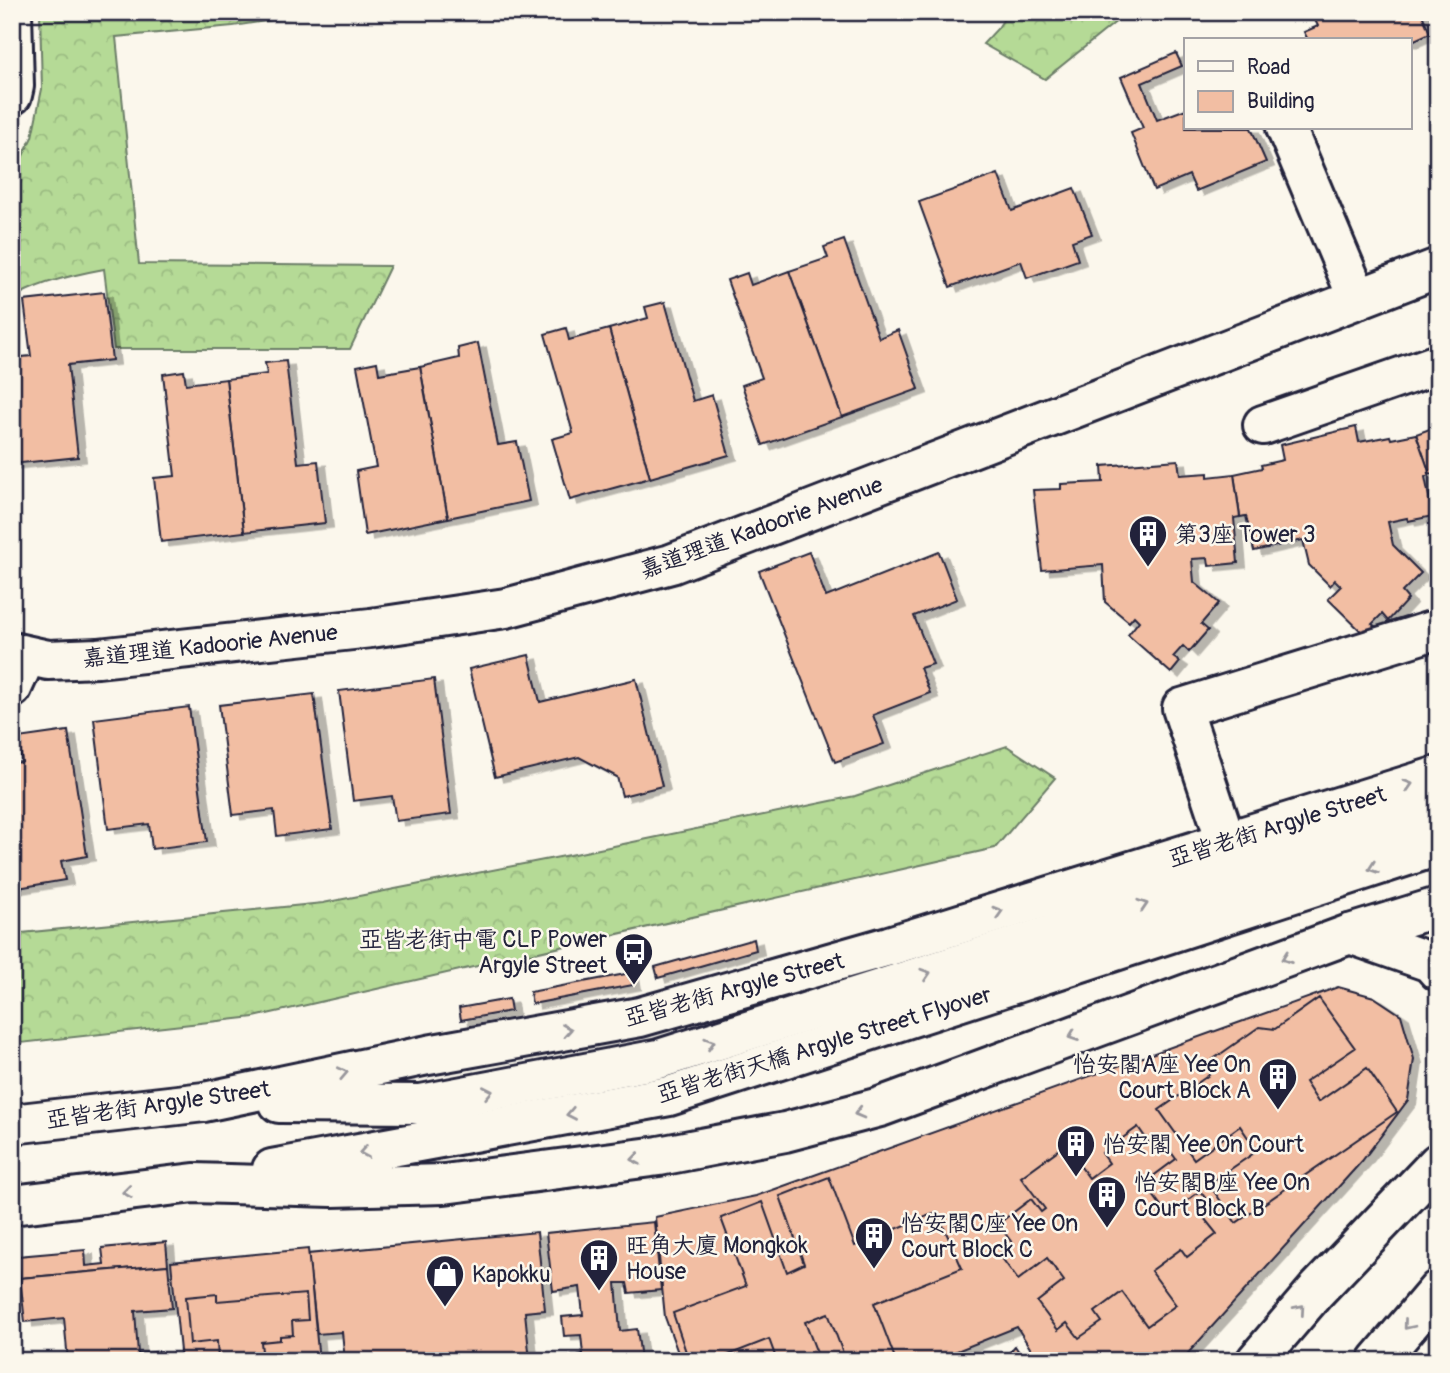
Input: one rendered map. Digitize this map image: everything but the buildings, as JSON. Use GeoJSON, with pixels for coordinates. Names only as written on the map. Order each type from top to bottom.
{"type":"FeatureCollection","features":[{"type":"Feature","properties":{"kind":"main road"},"geometry":{"type":"LineString","coordinates":[[12,12],[12,95]]}},
{"type":"Feature","properties":{"kind":"main road"},"geometry":{"type":"LineString","coordinates":[[1287,130],[1357,299]]}},
{"type":"Feature","properties":{"kind":"main road","name":"嘉道理道 Kadoorie Avenue"},"geometry":{"type":"LineString","coordinates":[[17,666],[48,660],[98,658],[371,628],[506,608],[658,568],[1438,268]]}},
{"type":"Feature","properties":{"kind":"main road"},"geometry":{"type":"LineString","coordinates":[[1262,425],[1438,364]]}},
{"type":"Feature","properties":{"kind":"main road"},"geometry":{"type":"LineString","coordinates":[[1226,841],[1182,708],[1438,629]]}},
{"type":"Feature","properties":{"kind":"main road","name":"亞皆老街 Argyle Street"},"geometry":{"type":"LineString","coordinates":[[12,1124],[204,1102],[428,1055],[640,1017],[889,946],[1438,776]]}},
{"type":"Feature","properties":{"kind":"main road","name":"亞皆老街天橋 Argyle Street Flyover"},"geometry":{"type":"LineString","coordinates":[[204,1102],[421,1104],[659,1059],[1359,837],[1438,809]]}},
{"type":"Feature","properties":{"kind":"main road","name":"亞皆老街天橋 Argyle Street Flyover"},"geometry":{"type":"LineString","coordinates":[[194,1183],[669,1096],[1438,846]]}},
{"type":"Feature","properties":{"kind":"main road"},"geometry":{"type":"LineString","coordinates":[[12,1205],[194,1183],[332,1187],[444,1184],[659,1156],[785,1132],[880,1107],[1350,934],[1438,907]]}},
{"type":"Feature","properties":{"kind":"main road"},"geometry":{"type":"LineString","coordinates":[[1350,934],[1430,962],[1438,971]]}},
{"type":"Feature","properties":{"kind":"main road"},"geometry":{"type":"LineString","coordinates":[[1256,1361],[1314,1292],[1438,1164]]}},
{"type":"Feature","properties":{"kind":"main road"},"geometry":{"type":"LineString","coordinates":[[1378,1361],[1438,1290]]}},
{"type":"Feature","properties":{"kind":"green space"},"geometry":{"type":"Polygon","coordinates":[[[40,12],[325,12],[233,26],[116,37],[139,264],[390,266],[350,349],[114,349],[104,269],[44,284],[12,299],[12,179],[32,137],[42,89],[40,12]]]}},
{"type":"Feature","properties":{"kind":"green space"},"geometry":{"type":"Polygon","coordinates":[[[1008,12],[1128,12],[1045,79],[983,44],[1008,12]]]}},
{"type":"Feature","properties":{"kind":"green space"},"geometry":{"type":"Polygon","coordinates":[[[1007,746],[1055,778],[995,848],[254,1017],[12,1044],[12,934],[323,903],[855,796],[1007,746]]]}},
{"type":"Feature","properties":{"kind":"place","name":"第3座 Tower 3"},"geometry":{"type":"Point","coordinates":[1148,568]}},
{"type":"Feature","properties":{"kind":"place","name":"亞皆老街中電 CLP Power Argyle Street"},"geometry":{"type":"Point","coordinates":[634,986]}},
{"type":"Feature","properties":{"kind":"place","name":"怡安閣A座 Yee On Court Block A"},"geometry":{"type":"Point","coordinates":[1278,1111]}},
{"type":"Feature","properties":{"kind":"place","name":"怡安閣 Yee On Court"},"geometry":{"type":"Point","coordinates":[1076,1178]}},
{"type":"Feature","properties":{"kind":"place","name":"怡安閣B座 Yee On Court Block B"},"geometry":{"type":"Point","coordinates":[1107,1229]}},
{"type":"Feature","properties":{"kind":"place","name":"怡安閣C座 Yee On Court Block C"},"geometry":{"type":"Point","coordinates":[874,1270]}},
{"type":"Feature","properties":{"kind":"place","name":"旺角大廈 Mongkok House"},"geometry":{"type":"Point","coordinates":[599,1292]}},
{"type":"Feature","properties":{"kind":"place","name":"Kapokku"},"geometry":{"type":"Point","coordinates":[445,1308]}}]}
